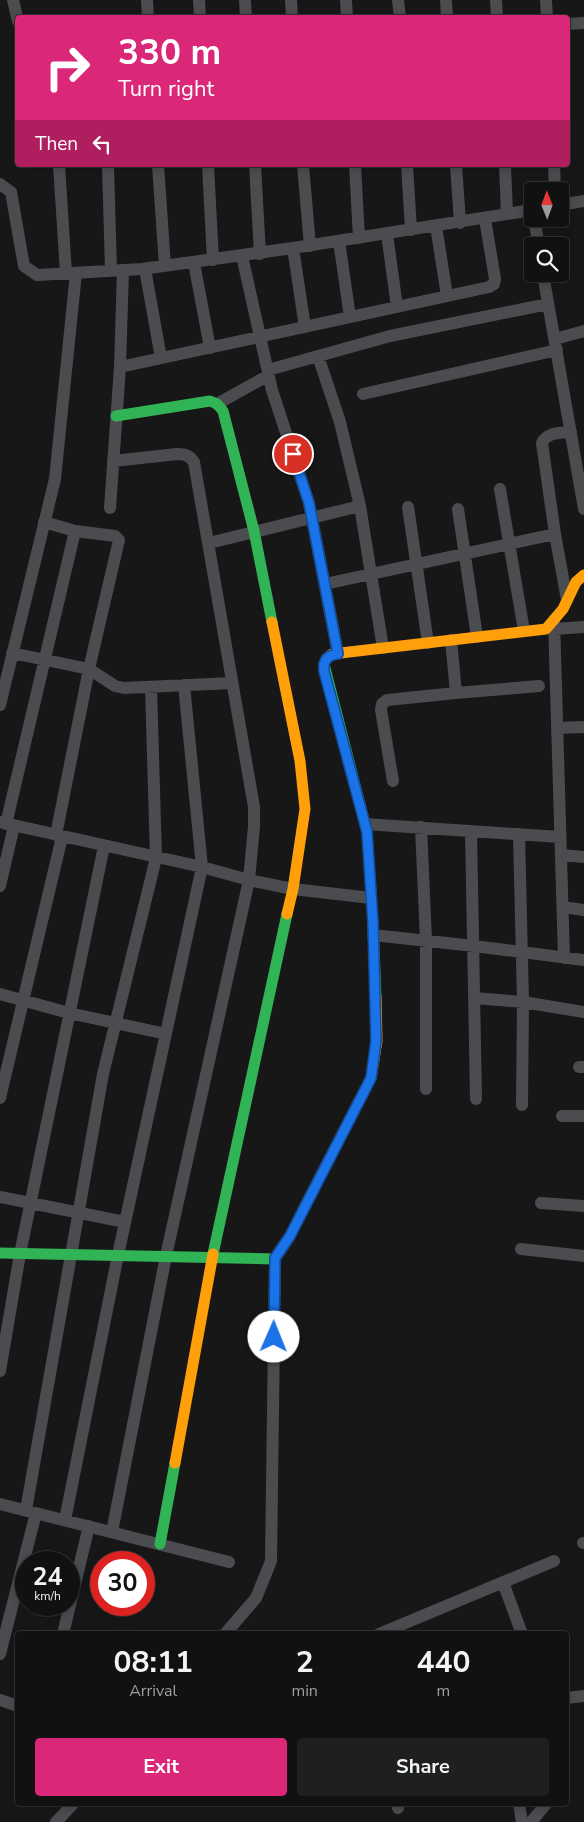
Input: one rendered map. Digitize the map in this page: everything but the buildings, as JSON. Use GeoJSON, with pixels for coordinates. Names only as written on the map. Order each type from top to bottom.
{"type":"FeatureCollection","features":[{"type":"Feature","properties":{"kind":"street"},"geometry":{"type":"LineString","coordinates":[[13,0],[17,15]]}},
{"type":"Feature","properties":{"kind":"street"},"geometry":{"type":"LineString","coordinates":[[147,0],[148,15]]}},
{"type":"Feature","properties":{"kind":"street"},"geometry":{"type":"LineString","coordinates":[[199,0],[200,15]]}},
{"type":"Feature","properties":{"kind":"street"},"geometry":{"type":"LineString","coordinates":[[245,0],[246,15]]}},
{"type":"Feature","properties":{"kind":"street"},"geometry":{"type":"LineString","coordinates":[[292,0],[292,15]]}},
{"type":"Feature","properties":{"kind":"street"},"geometry":{"type":"LineString","coordinates":[[346,0],[347,15]]}},
{"type":"Feature","properties":{"kind":"street"},"geometry":{"type":"LineString","coordinates":[[398,0],[400,15]]}},
{"type":"Feature","properties":{"kind":"street"},"geometry":{"type":"LineString","coordinates":[[446,0],[447,15]]}},
{"type":"Feature","properties":{"kind":"street"},"geometry":{"type":"LineString","coordinates":[[496,0],[497,15]]}},
{"type":"Feature","properties":{"kind":"street"},"geometry":{"type":"LineString","coordinates":[[546,0],[547,15]]}},
{"type":"Feature","properties":{"kind":"street"},"geometry":{"type":"LineString","coordinates":[[570,24],[584,24]]}},
{"type":"Feature","properties":{"kind":"street"},"geometry":{"type":"LineString","coordinates":[[0,705],[54,479],[71,273],[59,167]]}},
{"type":"Feature","properties":{"kind":"street"},"geometry":{"type":"LineString","coordinates":[[108,167],[117,271],[120,367],[110,508]]}},
{"type":"Feature","properties":{"kind":"street"},"geometry":{"type":"LineString","coordinates":[[158,167],[165,266]]}},
{"type":"Feature","properties":{"kind":"street"},"geometry":{"type":"LineString","coordinates":[[208,167],[213,260]]}},
{"type":"Feature","properties":{"kind":"street"},"geometry":{"type":"LineString","coordinates":[[255,167],[260,254]]}},
{"type":"Feature","properties":{"kind":"street"},"geometry":{"type":"LineString","coordinates":[[303,167],[310,246]]}},
{"type":"Feature","properties":{"kind":"street"},"geometry":{"type":"LineString","coordinates":[[355,167],[359,238]]}},
{"type":"Feature","properties":{"kind":"street"},"geometry":{"type":"LineString","coordinates":[[407,167],[411,230]]}},
{"type":"Feature","properties":{"kind":"street"},"geometry":{"type":"LineString","coordinates":[[456,167],[460,223]]}},
{"type":"Feature","properties":{"kind":"street"},"geometry":{"type":"LineString","coordinates":[[505,167],[507,214]]}},
{"type":"Feature","properties":{"kind":"street"},"geometry":{"type":"LineString","coordinates":[[554,167],[555,182]]}},
{"type":"Feature","properties":{"kind":"street"},"geometry":{"type":"LineString","coordinates":[[0,184],[11,192],[24,266],[37,275],[145,269],[194,263],[460,223],[524,211]]}},
{"type":"Feature","properties":{"kind":"street"},"geometry":{"type":"LineString","coordinates":[[569,204],[584,201]]}},
{"type":"Feature","properties":{"kind":"street"},"geometry":{"type":"LineString","coordinates":[[120,367],[489,287],[494,284],[495,279],[485,218]]}},
{"type":"Feature","properties":{"kind":"street"},"geometry":{"type":"LineString","coordinates":[[436,226],[448,296]]}},
{"type":"Feature","properties":{"kind":"street"},"geometry":{"type":"LineString","coordinates":[[387,234],[397,307]]}},
{"type":"Feature","properties":{"kind":"street"},"geometry":{"type":"LineString","coordinates":[[339,241],[350,317]]}},
{"type":"Feature","properties":{"kind":"street"},"geometry":{"type":"LineString","coordinates":[[293,248],[305,327]]}},
{"type":"Feature","properties":{"kind":"street"},"geometry":{"type":"LineString","coordinates":[[242,256],[277,404],[309,503],[338,654]]}},
{"type":"Feature","properties":{"kind":"street"},"geometry":{"type":"LineString","coordinates":[[194,263],[210,348]]}},
{"type":"Feature","properties":{"kind":"street"},"geometry":{"type":"LineString","coordinates":[[145,269],[161,358]]}},
{"type":"Feature","properties":{"kind":"street"},"geometry":{"type":"LineString","coordinates":[[544,282],[584,509]]}},
{"type":"Feature","properties":{"kind":"street"},"geometry":{"type":"LineString","coordinates":[[217,404],[269,373],[318,356],[390,336],[548,304]]}},
{"type":"Feature","properties":{"kind":"street"},"geometry":{"type":"LineString","coordinates":[[363,394],[556,345],[584,331]]}},
{"type":"Feature","properties":{"kind":"street"},"geometry":{"type":"LineString","coordinates":[[318,356],[340,422],[360,506],[383,648]]}},
{"type":"Feature","properties":{"kind":"street"},"geometry":{"type":"LineString","coordinates":[[116,416],[210,401],[217,404],[223,411],[254,531],[300,761],[306,809],[293,889],[212,1257],[160,1544]]}},
{"type":"Feature","properties":{"kind":"street"},"geometry":{"type":"LineString","coordinates":[[567,600],[542,443],[545,437],[549,435],[571,432]]}},
{"type":"Feature","properties":{"kind":"street"},"geometry":{"type":"LineString","coordinates":[[112,1532],[166,1256],[248,880],[254,826],[254,807],[194,462],[190,456],[177,454],[114,461]]}},
{"type":"Feature","properties":{"kind":"street"},"geometry":{"type":"LineString","coordinates":[[500,489],[524,631]]}},
{"type":"Feature","properties":{"kind":"street"},"geometry":{"type":"LineString","coordinates":[[208,542],[360,506]]}},
{"type":"Feature","properties":{"kind":"street"},"geometry":{"type":"LineString","coordinates":[[408,507],[428,643]]}},
{"type":"Feature","properties":{"kind":"street"},"geometry":{"type":"LineString","coordinates":[[458,509],[477,637]]}},
{"type":"Feature","properties":{"kind":"street"},"geometry":{"type":"LineString","coordinates":[[0,1098],[59,836],[89,669],[119,540],[115,536],[74,530],[44,522]]}},
{"type":"Feature","properties":{"kind":"street"},"geometry":{"type":"LineString","coordinates":[[0,886],[7,824],[74,530]]}},
{"type":"Feature","properties":{"kind":"street"},"geometry":{"type":"LineString","coordinates":[[324,584],[555,534]]}},
{"type":"Feature","properties":{"kind":"street"},"geometry":{"type":"LineString","coordinates":[[564,958],[554,625],[576,582],[584,575]]}},
{"type":"Feature","properties":{"kind":"street"},"geometry":{"type":"LineString","coordinates":[[228,1631],[256,1598],[271,1561],[275,1258],[290,1236],[371,1078],[376,1041],[373,935],[367,832],[323,665],[332,654],[546,629],[554,625],[584,627]]}},
{"type":"Feature","properties":{"kind":"street"},"geometry":{"type":"LineString","coordinates":[[451,640],[456,692]]}},
{"type":"Feature","properties":{"kind":"street"},"geometry":{"type":"LineString","coordinates":[[12,653],[89,669],[119,687],[232,683]]}},
{"type":"Feature","properties":{"kind":"street"},"geometry":{"type":"LineString","coordinates":[[65,1520],[118,1255],[202,867],[184,685]]}},
{"type":"Feature","properties":{"kind":"street"},"geometry":{"type":"LineString","coordinates":[[393,781],[381,710],[382,704],[387,700],[456,692],[540,686]]}},
{"type":"Feature","properties":{"kind":"street"},"geometry":{"type":"LineString","coordinates":[[0,1654],[31,1511],[78,1212],[103,1074],[156,858],[151,687]]}},
{"type":"Feature","properties":{"kind":"street"},"geometry":{"type":"LineString","coordinates":[[557,728],[584,727]]}},
{"type":"Feature","properties":{"kind":"street"},"geometry":{"type":"LineString","coordinates":[[7,824],[202,867],[248,880],[293,889],[371,898]]}},
{"type":"Feature","properties":{"kind":"street"},"geometry":{"type":"LineString","coordinates":[[365,824],[560,837]]}},
{"type":"Feature","properties":{"kind":"street"},"geometry":{"type":"LineString","coordinates":[[421,827],[426,940],[426,1089]]}},
{"type":"Feature","properties":{"kind":"street"},"geometry":{"type":"LineString","coordinates":[[470,831],[476,1099]]}},
{"type":"Feature","properties":{"kind":"street"},"geometry":{"type":"LineString","coordinates":[[519,834],[523,1002],[522,1105]]}},
{"type":"Feature","properties":{"kind":"street"},"geometry":{"type":"LineString","coordinates":[[0,1371],[20,1254],[104,846]]}},
{"type":"Feature","properties":{"kind":"street"},"geometry":{"type":"LineString","coordinates":[[561,855],[584,857]]}},
{"type":"Feature","properties":{"kind":"street"},"geometry":{"type":"LineString","coordinates":[[563,907],[584,910]]}},
{"type":"Feature","properties":{"kind":"street"},"geometry":{"type":"LineString","coordinates":[[373,935],[584,960]]}},
{"type":"Feature","properties":{"kind":"street"},"geometry":{"type":"LineString","coordinates":[[0,994],[69,1013],[166,1034]]}},
{"type":"Feature","properties":{"kind":"street"},"geometry":{"type":"LineString","coordinates":[[475,998],[523,1002],[584,1012]]}},
{"type":"Feature","properties":{"kind":"street"},"geometry":{"type":"LineString","coordinates":[[562,1116],[584,1116]]}},
{"type":"Feature","properties":{"kind":"street"},"geometry":{"type":"LineString","coordinates":[[0,1197],[125,1222]]}},
{"type":"Feature","properties":{"kind":"street"},"geometry":{"type":"LineString","coordinates":[[540,1203],[584,1206]]}},
{"type":"Feature","properties":{"kind":"street"},"geometry":{"type":"LineString","coordinates":[[521,1249],[584,1256]]}},
{"type":"Feature","properties":{"kind":"street"},"geometry":{"type":"LineString","coordinates":[[0,1253],[275,1258]]}},
{"type":"Feature","properties":{"kind":"street"},"geometry":{"type":"LineString","coordinates":[[0,1504],[229,1562]]}},
{"type":"Feature","properties":{"kind":"street"},"geometry":{"type":"LineString","coordinates":[[64,1631],[89,1526]]}},
{"type":"Feature","properties":{"kind":"street"},"geometry":{"type":"LineString","coordinates":[[393,1631],[407,1628],[503,1582],[554,1561]]}},
{"type":"Feature","properties":{"kind":"street"},"geometry":{"type":"LineString","coordinates":[[503,1582],[521,1631]]}},
{"type":"Feature","properties":{"kind":"street"},"geometry":{"type":"LineString","coordinates":[[569,1698],[584,1696]]}},
{"type":"Feature","properties":{"kind":"street"},"geometry":{"type":"LineString","coordinates":[[0,1700],[15,1705]]}},
{"type":"Feature","properties":{"kind":"street"},"geometry":{"type":"LineString","coordinates":[[56,1822],[71,1806]]}},
{"type":"Feature","properties":{"kind":"street"},"geometry":{"type":"LineString","coordinates":[[519,1806],[522,1822]]}},
{"type":"Feature","properties":{"kind":"street"},"geometry":{"type":"LineString","coordinates":[[531,1822],[544,1806]]}},
{"type":"Feature","properties":{"kind":"traffic: fast"},"geometry":{"type":"LineString","coordinates":[[116,416],[210,401],[217,404],[223,411],[254,531],[272,622]]}},
{"type":"Feature","properties":{"kind":"traffic: fast"},"geometry":{"type":"LineString","coordinates":[[324,664],[367,832],[376,997]]}},
{"type":"Feature","properties":{"kind":"traffic: fast"},"geometry":{"type":"LineString","coordinates":[[213,1254],[287,914]]}},
{"type":"Feature","properties":{"kind":"traffic: fast"},"geometry":{"type":"LineString","coordinates":[[0,1253],[275,1259],[290,1236],[303,1210]]}},
{"type":"Feature","properties":{"kind":"traffic: fast"},"geometry":{"type":"LineString","coordinates":[[160,1544],[175,1463]]}},
{"type":"Feature","properties":{"kind":"traffic: slow"},"geometry":{"type":"LineString","coordinates":[[324,664],[326,659],[332,654],[546,629],[563,609],[576,582],[584,575]]}},
{"type":"Feature","properties":{"kind":"traffic: slow"},"geometry":{"type":"LineString","coordinates":[[272,622],[300,761],[305,809],[293,889],[287,914]]}},
{"type":"Feature","properties":{"kind":"traffic: slow"},"geometry":{"type":"LineString","coordinates":[[303,1210],[371,1078],[377,1041],[376,997]]}},
{"type":"Feature","properties":{"kind":"traffic: slow"},"geometry":{"type":"LineString","coordinates":[[175,1463],[213,1254]]}},
{"type":"Feature","properties":{"kind":"route"},"geometry":{"type":"LineString","coordinates":[[274,1337],[275,1258],[290,1236],[371,1078],[376,1041],[373,923],[367,832],[324,671],[323,665],[326,659],[332,654],[338,654],[309,503],[293,454]]}}]}
